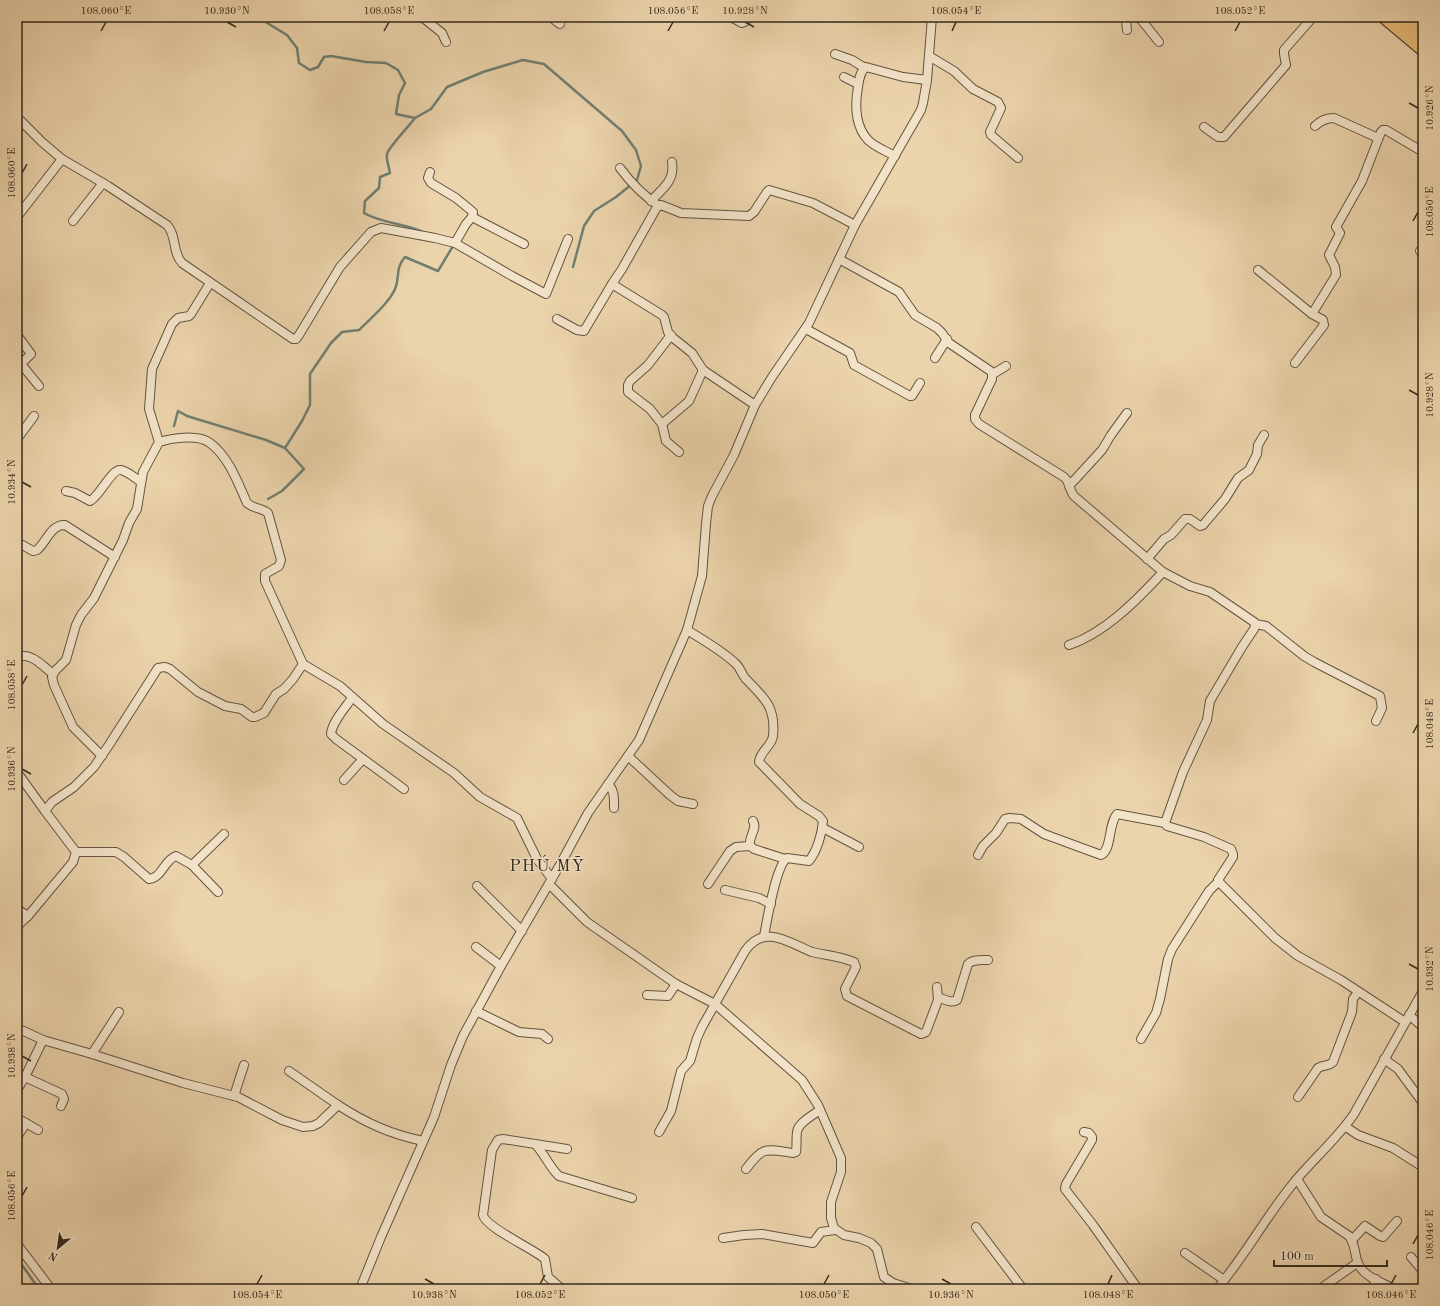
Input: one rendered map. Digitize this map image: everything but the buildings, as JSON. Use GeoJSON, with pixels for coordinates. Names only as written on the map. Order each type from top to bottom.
{"type":"FeatureCollection","features":[{"type":"Feature","properties":{"kind":"highway"},"geometry":{"type":"LineString","coordinates":[[1386,17],[1423,48]]}},
{"type":"Feature","properties":{"kind":"highway"},"geometry":{"type":"LineString","coordinates":[[1404,17],[1423,33]]}},
{"type":"Feature","properties":{"kind":"street"},"geometry":{"type":"LineString","coordinates":[[422,17],[442,33],[446,42]]}},
{"type":"Feature","properties":{"kind":"street"},"geometry":{"type":"LineString","coordinates":[[551,17],[560,24]]}},
{"type":"Feature","properties":{"kind":"street"},"geometry":{"type":"LineString","coordinates":[[731,17],[742,23],[746,21],[748,17]]}},
{"type":"Feature","properties":{"kind":"street"},"geometry":{"type":"LineString","coordinates":[[360,1289],[436,1112],[456,1053],[476,1011],[588,813],[643,732],[687,630],[702,576],[706,524],[710,501],[734,455],[756,405],[772,377],[806,329],[826,290],[855,225],[922,107],[927,80],[932,17]]}},
{"type":"Feature","properties":{"kind":"street"},"geometry":{"type":"LineString","coordinates":[[1127,30],[1126,20],[1128,17]]}},
{"type":"Feature","properties":{"kind":"street"},"geometry":{"type":"LineString","coordinates":[[1139,17],[1159,42]]}},
{"type":"Feature","properties":{"kind":"street"},"geometry":{"type":"LineString","coordinates":[[1204,127],[1218,137],[1224,137],[1286,65],[1284,50],[1312,17]]}},
{"type":"Feature","properties":{"kind":"street"},"geometry":{"type":"LineString","coordinates":[[835,54],[852,60],[865,68],[902,77],[927,80]]}},
{"type":"Feature","properties":{"kind":"street"},"geometry":{"type":"LineString","coordinates":[[929,56],[954,71],[973,89],[998,102],[1001,108],[990,132],[991,135],[1018,158]]}},
{"type":"Feature","properties":{"kind":"street"},"geometry":{"type":"LineString","coordinates":[[865,68],[858,84],[856,99],[858,123],[869,141],[895,156]]}},
{"type":"Feature","properties":{"kind":"street"},"geometry":{"type":"LineString","coordinates":[[844,77],[858,84]]}},
{"type":"Feature","properties":{"kind":"street"},"geometry":{"type":"LineString","coordinates":[[17,117],[42,142],[62,158],[168,225],[172,232],[177,257],[188,268],[290,337],[296,339],[300,335],[340,267],[373,230],[381,228],[455,243],[546,294],[568,239]]}},
{"type":"Feature","properties":{"kind":"street"},"geometry":{"type":"LineString","coordinates":[[1315,126],[1326,118],[1334,118],[1378,138]]}},
{"type":"Feature","properties":{"kind":"street"},"geometry":{"type":"LineString","coordinates":[[1312,314],[1336,275],[1335,267],[1329,256],[1340,233],[1336,227],[1362,182],[1381,132],[1386,130],[1423,152]]}},
{"type":"Feature","properties":{"kind":"street"},"geometry":{"type":"LineString","coordinates":[[17,217],[62,158]]}},
{"type":"Feature","properties":{"kind":"street"},"geometry":{"type":"LineString","coordinates":[[651,201],[671,180],[673,170],[672,162]]}},
{"type":"Feature","properties":{"kind":"street"},"geometry":{"type":"LineString","coordinates":[[620,168],[630,181],[651,201],[659,206],[664,206],[681,213],[749,216],[754,212],[766,192],[769,190],[813,202],[855,225]]}},
{"type":"Feature","properties":{"kind":"street"},"geometry":{"type":"LineString","coordinates":[[430,172],[428,178],[431,183],[456,198],[473,212],[472,217],[455,243]]}},
{"type":"Feature","properties":{"kind":"street"},"geometry":{"type":"LineString","coordinates":[[73,221],[103,184]]}},
{"type":"Feature","properties":{"kind":"street"},"geometry":{"type":"LineString","coordinates":[[557,320],[577,330],[584,331],[659,206]]}},
{"type":"Feature","properties":{"kind":"street"},"geometry":{"type":"LineString","coordinates":[[472,217],[524,244]]}},
{"type":"Feature","properties":{"kind":"street"},"geometry":{"type":"LineString","coordinates":[[839,259],[899,292],[913,313],[937,328],[953,346],[988,368],[992,374]]}},
{"type":"Feature","properties":{"kind":"street"},"geometry":{"type":"LineString","coordinates":[[1258,270],[1312,314],[1323,320],[1324,325],[1295,363]]}},
{"type":"Feature","properties":{"kind":"street"},"geometry":{"type":"LineString","coordinates":[[102,756],[73,728],[52,678],[53,674],[66,660],[76,625],[81,615],[94,598],[123,540],[137,509],[140,482],[143,472],[159,442],[149,409],[152,368],[172,324],[178,318],[189,316],[191,314],[210,283]]}},
{"type":"Feature","properties":{"kind":"street"},"geometry":{"type":"LineString","coordinates":[[612,284],[662,315],[670,335],[692,353],[704,370],[756,405]]}},
{"type":"Feature","properties":{"kind":"street"},"geometry":{"type":"LineString","coordinates":[[806,329],[850,353],[854,365],[910,396],[914,394],[920,382]]}},
{"type":"Feature","properties":{"kind":"street"},"geometry":{"type":"LineString","coordinates":[[670,335],[648,365],[630,382],[627,388],[628,392],[650,409],[662,424],[666,441],[679,452]]}},
{"type":"Feature","properties":{"kind":"street"},"geometry":{"type":"LineString","coordinates":[[18,337],[31,354],[21,364],[38,386]]}},
{"type":"Feature","properties":{"kind":"street"},"geometry":{"type":"LineString","coordinates":[[935,358],[947,339]]}},
{"type":"Feature","properties":{"kind":"street"},"geometry":{"type":"LineString","coordinates":[[1006,366],[992,374],[975,416],[977,422],[981,426],[1067,479],[1071,492],[1074,496],[1163,572],[1190,586],[1210,592],[1247,616],[1255,624],[1264,625],[1309,659],[1380,696],[1382,708],[1376,721]]}},
{"type":"Feature","properties":{"kind":"street"},"geometry":{"type":"LineString","coordinates":[[662,424],[689,401],[704,370]]}},
{"type":"Feature","properties":{"kind":"street"},"geometry":{"type":"LineString","coordinates":[[1069,486],[1102,450],[1127,413]]}},
{"type":"Feature","properties":{"kind":"street"},"geometry":{"type":"LineString","coordinates":[[17,439],[34,416]]}},
{"type":"Feature","properties":{"kind":"street"},"geometry":{"type":"LineString","coordinates":[[1147,559],[1164,539],[1171,535],[1185,519],[1190,519],[1200,526],[1203,525],[1225,499],[1238,478],[1248,470],[1257,454],[1258,445],[1264,434]]}},
{"type":"Feature","properties":{"kind":"street"},"geometry":{"type":"LineString","coordinates":[[159,442],[179,437],[206,441],[211,444],[228,463],[248,503],[253,508],[265,510],[268,513],[281,560],[279,566],[265,574],[265,581],[303,664],[338,684],[383,724],[454,773],[480,797],[517,818],[550,882],[587,922],[676,984],[714,1004],[799,1076],[810,1091],[820,1110],[841,1158],[841,1172],[831,1202],[831,1218],[835,1230]]}},
{"type":"Feature","properties":{"kind":"street"},"geometry":{"type":"LineString","coordinates":[[66,491],[75,493],[90,501],[95,498],[117,470],[122,470],[140,482]]}},
{"type":"Feature","properties":{"kind":"street"},"geometry":{"type":"LineString","coordinates":[[17,542],[33,551],[37,550],[55,528],[65,525],[115,557]]}},
{"type":"Feature","properties":{"kind":"street"},"geometry":{"type":"LineString","coordinates":[[1069,645],[1081,641],[1102,629],[1140,596],[1163,572]]}},
{"type":"Feature","properties":{"kind":"street"},"geometry":{"type":"LineString","coordinates":[[1165,823],[1183,772],[1207,720],[1210,701],[1254,629],[1255,624]]}},
{"type":"Feature","properties":{"kind":"street"},"geometry":{"type":"LineString","coordinates":[[687,630],[735,663],[741,674],[767,701],[772,712],[774,735],[772,741],[760,756],[759,762],[800,804],[822,818],[823,821],[823,828],[813,856],[809,861],[788,858],[785,859],[750,846],[736,847],[730,851],[708,884]]}},
{"type":"Feature","properties":{"kind":"street"},"geometry":{"type":"LineString","coordinates":[[18,656],[31,656],[53,674]]}},
{"type":"Feature","properties":{"kind":"street"},"geometry":{"type":"LineString","coordinates":[[45,811],[52,802],[74,787],[94,767],[158,668],[165,667],[170,669],[204,696],[225,706],[241,708],[252,717],[255,717],[264,713],[276,694],[284,689],[293,679],[303,664]]}},
{"type":"Feature","properties":{"kind":"street"},"geometry":{"type":"LineString","coordinates":[[352,698],[331,730],[331,734],[336,740],[404,789]]}},
{"type":"Feature","properties":{"kind":"street"},"geometry":{"type":"LineString","coordinates":[[628,756],[678,801],[693,804]]}},
{"type":"Feature","properties":{"kind":"street"},"geometry":{"type":"LineString","coordinates":[[344,780],[363,759]]}},
{"type":"Feature","properties":{"kind":"street"},"geometry":{"type":"LineString","coordinates":[[17,772],[76,852],[74,862],[28,916],[17,926]]}},
{"type":"Feature","properties":{"kind":"street"},"geometry":{"type":"LineString","coordinates":[[608,784],[611,786],[614,793],[614,808]]}},
{"type":"Feature","properties":{"kind":"street"},"geometry":{"type":"LineString","coordinates":[[978,856],[983,846],[996,834],[1005,819],[1008,818],[1021,819],[1044,834],[1100,855],[1105,851],[1113,821],[1117,814],[1165,823],[1168,826],[1204,837],[1231,849],[1233,854],[1232,857],[1220,875],[1219,881],[1209,891],[1172,949],[1168,959],[1156,1013],[1141,1039]]}},
{"type":"Feature","properties":{"kind":"street"},"geometry":{"type":"LineString","coordinates":[[750,846],[749,841],[755,824],[753,821]]}},
{"type":"Feature","properties":{"kind":"street"},"geometry":{"type":"LineString","coordinates":[[823,828],[860,847]]}},
{"type":"Feature","properties":{"kind":"street"},"geometry":{"type":"LineString","coordinates":[[192,865],[224,834]]}},
{"type":"Feature","properties":{"kind":"street"},"geometry":{"type":"LineString","coordinates":[[76,852],[116,852],[149,879],[157,876],[170,859],[173,857],[179,858],[192,865],[218,892]]}},
{"type":"Feature","properties":{"kind":"street"},"geometry":{"type":"LineString","coordinates":[[659,1132],[671,1111],[682,1071],[690,1061],[697,1038],[714,1004],[747,948],[764,936],[771,904],[782,864],[785,859]]}},
{"type":"Feature","properties":{"kind":"street"},"geometry":{"type":"LineString","coordinates":[[1219,881],[1276,938],[1301,959],[1341,980],[1358,992],[1423,1026]]}},
{"type":"Feature","properties":{"kind":"street"},"geometry":{"type":"LineString","coordinates":[[477,886],[522,931]]}},
{"type":"Feature","properties":{"kind":"street"},"geometry":{"type":"LineString","coordinates":[[726,890],[759,898],[771,904]]}},
{"type":"Feature","properties":{"kind":"street"},"geometry":{"type":"LineString","coordinates":[[17,909],[28,916]]}},
{"type":"Feature","properties":{"kind":"street"},"geometry":{"type":"LineString","coordinates":[[764,936],[785,939],[811,951],[854,962],[856,968],[845,989],[847,996],[919,1033],[926,1032],[938,997],[936,987]]}},
{"type":"Feature","properties":{"kind":"street"},"geometry":{"type":"LineString","coordinates":[[476,947],[501,966]]}},
{"type":"Feature","properties":{"kind":"street"},"geometry":{"type":"LineString","coordinates":[[938,997],[950,1002],[955,1002],[957,1000],[968,964],[975,960],[988,960]]}},
{"type":"Feature","properties":{"kind":"street"},"geometry":{"type":"LineString","coordinates":[[647,995],[668,996],[676,984]]}},
{"type":"Feature","properties":{"kind":"street"},"geometry":{"type":"LineString","coordinates":[[1217,1289],[1252,1243],[1288,1189],[1346,1127],[1423,991]]}},
{"type":"Feature","properties":{"kind":"street"},"geometry":{"type":"LineString","coordinates":[[1298,1097],[1318,1068],[1328,1066],[1334,1062],[1352,1012],[1353,999],[1358,992]]}},
{"type":"Feature","properties":{"kind":"street"},"geometry":{"type":"LineString","coordinates":[[476,1011],[519,1032],[542,1034],[548,1039]]}},
{"type":"Feature","properties":{"kind":"street"},"geometry":{"type":"LineString","coordinates":[[92,1054],[119,1012]]}},
{"type":"Feature","properties":{"kind":"street"},"geometry":{"type":"LineString","coordinates":[[17,1028],[43,1040],[156,1075],[234,1096],[282,1120],[302,1127],[313,1126],[319,1123],[338,1105]]}},
{"type":"Feature","properties":{"kind":"street"},"geometry":{"type":"LineString","coordinates":[[17,1090],[43,1040]]}},
{"type":"Feature","properties":{"kind":"street"},"geometry":{"type":"LineString","coordinates":[[1384,1059],[1398,1069],[1423,1103]]}},
{"type":"Feature","properties":{"kind":"street"},"geometry":{"type":"LineString","coordinates":[[234,1096],[244,1065]]}},
{"type":"Feature","properties":{"kind":"street"},"geometry":{"type":"LineString","coordinates":[[289,1071],[338,1105],[369,1123],[386,1131],[423,1142]]}},
{"type":"Feature","properties":{"kind":"street"},"geometry":{"type":"LineString","coordinates":[[25,1077],[62,1094],[64,1099],[61,1106]]}},
{"type":"Feature","properties":{"kind":"street"},"geometry":{"type":"LineString","coordinates":[[746,1169],[757,1155],[763,1151],[796,1152],[798,1128],[820,1110]]}},
{"type":"Feature","properties":{"kind":"street"},"geometry":{"type":"LineString","coordinates":[[17,1118],[38,1130]]}},
{"type":"Feature","properties":{"kind":"street"},"geometry":{"type":"LineString","coordinates":[[17,1137],[26,1123]]}},
{"type":"Feature","properties":{"kind":"street"},"geometry":{"type":"LineString","coordinates":[[1346,1127],[1358,1135],[1393,1148],[1423,1167]]}},
{"type":"Feature","properties":{"kind":"street"},"geometry":{"type":"LineString","coordinates":[[1084,1132],[1091,1135],[1092,1140],[1066,1184],[1065,1189],[1093,1225],[1138,1289]]}},
{"type":"Feature","properties":{"kind":"street"},"geometry":{"type":"LineString","coordinates":[[562,1289],[548,1277],[545,1259],[500,1231],[483,1218],[492,1150],[496,1142],[503,1139],[567,1149]]}},
{"type":"Feature","properties":{"kind":"street"},"geometry":{"type":"LineString","coordinates":[[535,1144],[542,1151],[559,1176],[632,1198]]}},
{"type":"Feature","properties":{"kind":"street"},"geometry":{"type":"LineString","coordinates":[[1297,1179],[1321,1218],[1349,1236],[1352,1240],[1355,1248],[1357,1263],[1363,1271],[1376,1280],[1394,1289]]}},
{"type":"Feature","properties":{"kind":"street"},"geometry":{"type":"LineString","coordinates":[[1352,1240],[1365,1226],[1383,1237],[1397,1221]]}},
{"type":"Feature","properties":{"kind":"street"},"geometry":{"type":"LineString","coordinates":[[976,1227],[1023,1289]]}},
{"type":"Feature","properties":{"kind":"street"},"geometry":{"type":"LineString","coordinates":[[723,1238],[762,1234],[813,1243],[821,1232],[835,1230],[844,1235],[859,1238],[872,1243],[876,1249],[884,1277],[893,1283],[912,1289]]}},
{"type":"Feature","properties":{"kind":"street"},"geometry":{"type":"LineString","coordinates":[[17,1244],[50,1289]]}},
{"type":"Feature","properties":{"kind":"street"},"geometry":{"type":"LineString","coordinates":[[1185,1253],[1224,1280]]}},
{"type":"Feature","properties":{"kind":"street"},"geometry":{"type":"LineString","coordinates":[[1411,1257],[1423,1270]]}},
{"type":"Feature","properties":{"kind":"street"},"geometry":{"type":"LineString","coordinates":[[1320,1289],[1357,1263]]}},
{"type":"Feature","properties":{"kind":"street"},"geometry":{"type":"LineString","coordinates":[[1372,1289],[1376,1280]]}},
{"type":"Feature","properties":{"kind":"waterway"},"geometry":{"type":"LineString","coordinates":[[243,17],[247,21],[264,21],[287,35],[297,48],[299,63],[310,70],[318,67],[324,57],[331,56],[366,62],[386,63],[398,70],[405,83],[399,95],[396,114],[415,118],[431,109],[447,87],[483,72],[523,60],[544,64],[622,131],[636,150],[641,166],[637,180],[616,197],[594,211],[584,226],[573,267]]}},
{"type":"Feature","properties":{"kind":"waterway"},"geometry":{"type":"LineString","coordinates":[[415,118],[388,151],[387,158],[390,173],[380,177],[379,188],[365,201],[364,213],[371,217],[410,227],[425,233]]}},
{"type":"Feature","properties":{"kind":"waterway"},"geometry":{"type":"LineString","coordinates":[[285,448],[310,405],[310,374],[331,343],[342,332],[359,330],[384,305],[395,289],[400,265],[405,257],[438,271],[453,246],[451,245]]}},
{"type":"Feature","properties":{"kind":"waterway"},"geometry":{"type":"LineString","coordinates":[[174,426],[178,411],[187,416],[266,440],[285,448],[304,469],[282,491],[268,499]]}},
{"type":"Feature","properties":{"kind":"waterway"},"geometry":{"type":"LineString","coordinates":[[17,1258],[39,1289]]}},
{"type":"Feature","properties":{"kind":"district","name":"PHÚ MỸ"},"geometry":{"type":"Point","coordinates":[547,866]}}]}
